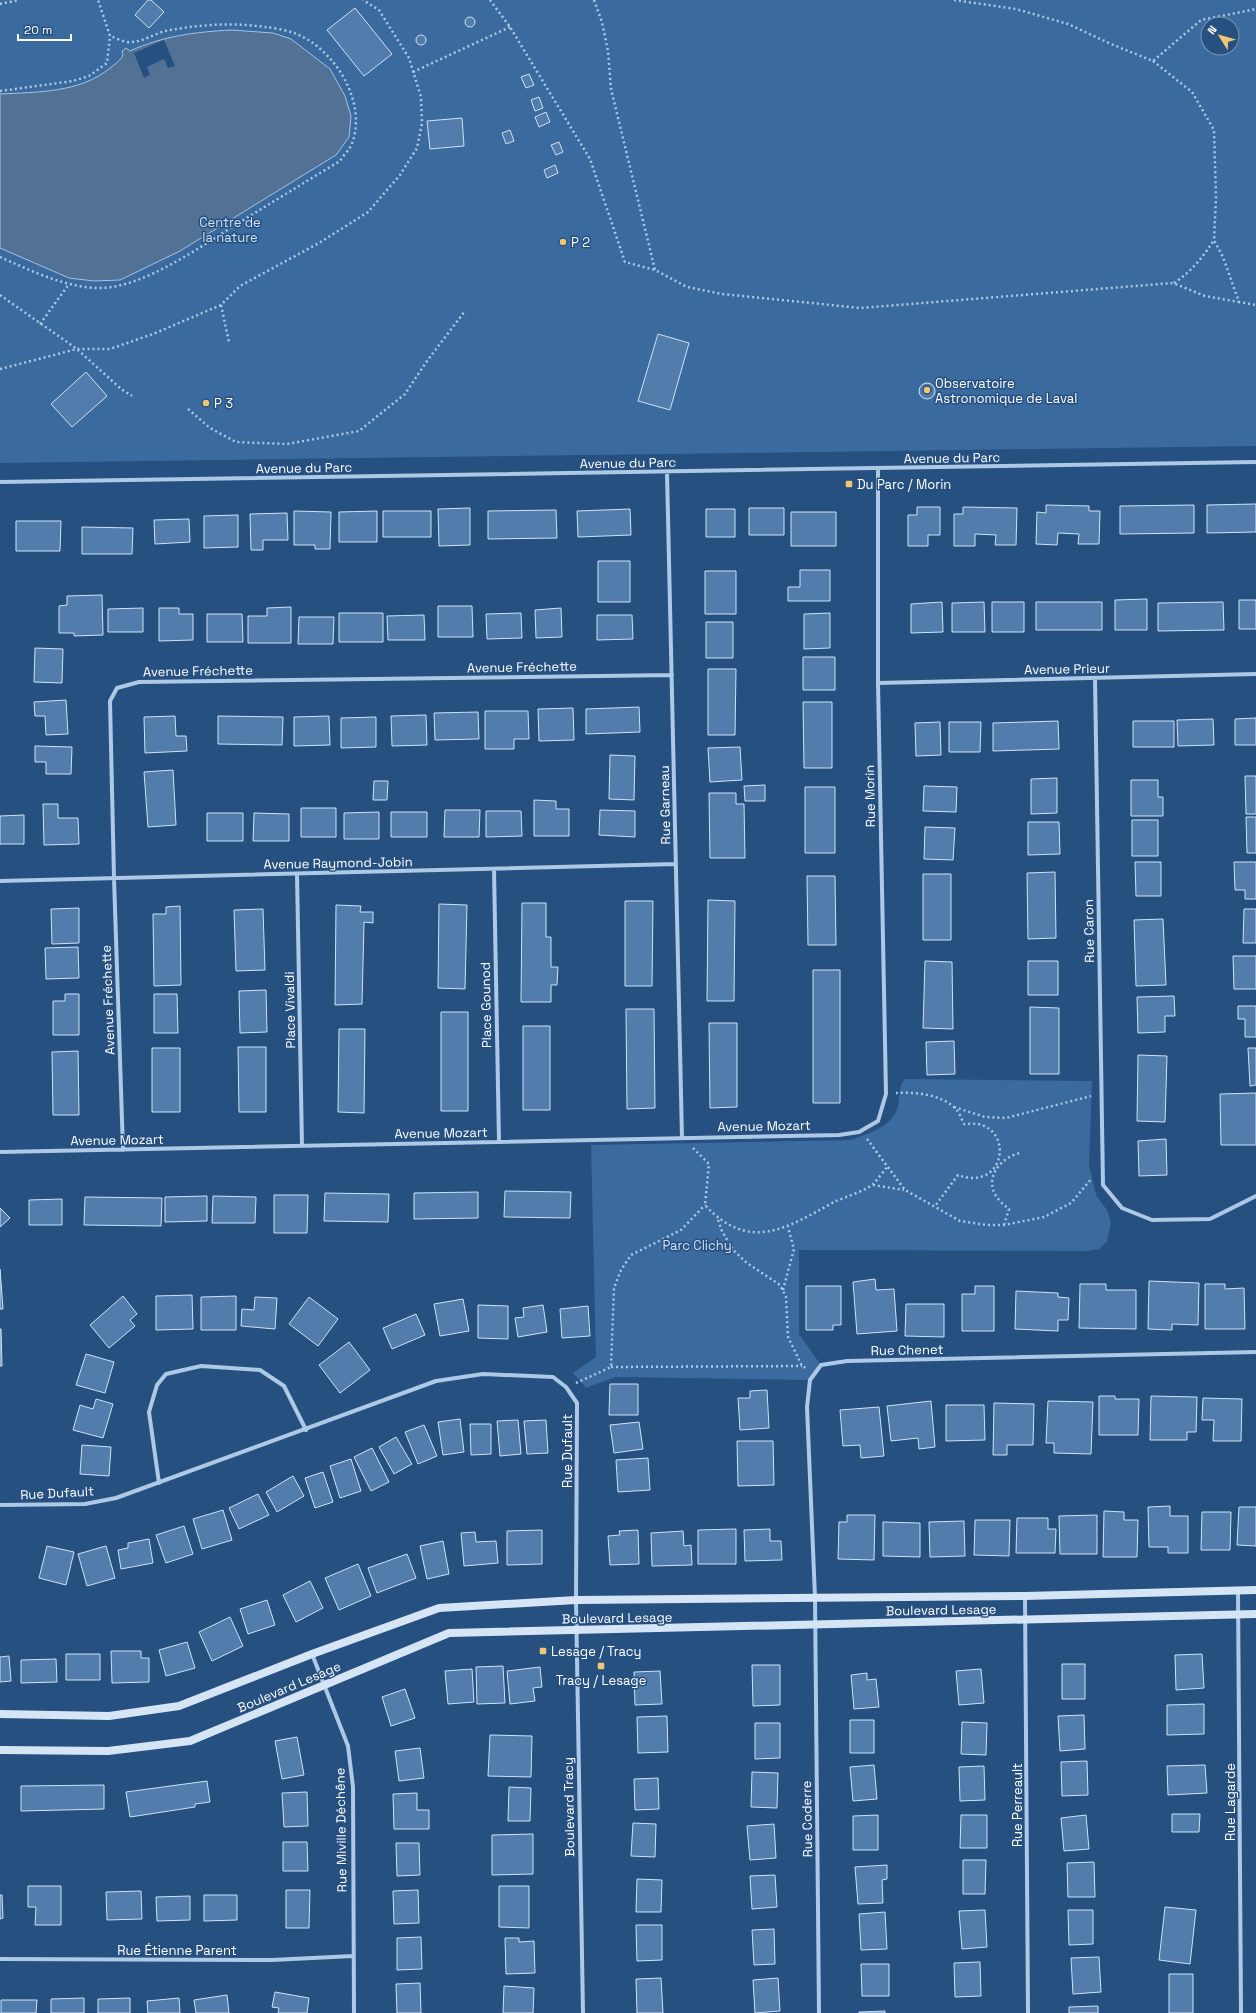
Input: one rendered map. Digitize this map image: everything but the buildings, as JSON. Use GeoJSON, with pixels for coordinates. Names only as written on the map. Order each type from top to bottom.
{"type":"FeatureCollection","features":[{"type":"Feature","properties":{"kind":"street","name":"Avenue du Parc"},"geometry":{"type":"LineString","coordinates":[[0,482],[1256,462]]}},
{"type":"Feature","properties":{"kind":"street","name":"Rue Morin"},"geometry":{"type":"LineString","coordinates":[[878,469],[878,683],[886,1094],[878,1121]]}},
{"type":"Feature","properties":{"kind":"street","name":"Rue Garneau"},"geometry":{"type":"LineString","coordinates":[[668,472],[682,1138]]}},
{"type":"Feature","properties":{"kind":"street","name":"Avenue Prieur"},"geometry":{"type":"LineString","coordinates":[[878,683],[1256,674]]}},
{"type":"Feature","properties":{"kind":"street","name":"Avenue Fréchette"},"geometry":{"type":"LineString","coordinates":[[123,1150],[110,700],[116,688],[138,682],[672,675]]}},
{"type":"Feature","properties":{"kind":"street","name":"Rue Caron"},"geometry":{"type":"LineString","coordinates":[[1095,678],[1103,1185],[1122,1208],[1152,1220],[1210,1219],[1256,1196]]}},
{"type":"Feature","properties":{"kind":"street","name":"Avenue Raymond-Jobin"},"geometry":{"type":"LineString","coordinates":[[0,881],[676,864]]}},
{"type":"Feature","properties":{"kind":"street","name":"Place Gounod"},"geometry":{"type":"LineString","coordinates":[[494,869],[499,1142]]}},
{"type":"Feature","properties":{"kind":"street","name":"Place Vivaldi"},"geometry":{"type":"LineString","coordinates":[[297,874],[302,1146]]}},
{"type":"Feature","properties":{"kind":"street","name":"Avenue Mozart"},"geometry":{"type":"LineString","coordinates":[[0,1152],[839,1135],[859,1132],[878,1121]]}},
{"type":"Feature","properties":{"kind":"street","name":"Rue Chenet"},"geometry":{"type":"LineString","coordinates":[[816,1372],[821,1365],[847,1361],[1256,1352]]}},
{"type":"Feature","properties":{"kind":"street"},"geometry":{"type":"LineString","coordinates":[[159,1483],[149,1412],[157,1385],[166,1374],[201,1366],[260,1370],[284,1386],[306,1430]]}},
{"type":"Feature","properties":{"kind":"street"},"geometry":{"type":"LineString","coordinates":[[814,1624],[815,1597],[807,1407],[810,1380],[816,1372]]}},
{"type":"Feature","properties":{"kind":"street","name":"Rue Dufault"},"geometry":{"type":"LineString","coordinates":[[0,1505],[85,1504],[116,1498],[436,1382],[483,1374],[553,1377],[566,1387],[577,1402],[576,1600]]}},
{"type":"Feature","properties":{"kind":"street","name":"Boulevard Lesage"},"geometry":{"type":"LineString","coordinates":[[0,1714],[109,1716],[179,1706],[312,1654],[439,1608],[576,1600],[1025,1596],[1256,1590]]}},
{"type":"Feature","properties":{"kind":"street","name":"Rue Lagarde"},"geometry":{"type":"LineString","coordinates":[[1238,1591],[1240,1615],[1241,2013]]}},
{"type":"Feature","properties":{"kind":"street","name":"Rue Perreault"},"geometry":{"type":"LineString","coordinates":[[1025,1596],[1028,2013]]}},
{"type":"Feature","properties":{"kind":"street","name":"Boulevard Tracy"},"geometry":{"type":"LineString","coordinates":[[576,1600],[583,2013]]}},
{"type":"Feature","properties":{"kind":"street","name":"Boulevard Lesage"},"geometry":{"type":"LineString","coordinates":[[0,1750],[108,1751],[190,1741],[449,1633],[1256,1614]]}},
{"type":"Feature","properties":{"kind":"street","name":"Rue Coderre"},"geometry":{"type":"LineString","coordinates":[[814,1624],[820,2013]]}},
{"type":"Feature","properties":{"kind":"street","name":"Rue Miville Déchêne"},"geometry":{"type":"LineString","coordinates":[[312,1654],[348,1746],[353,1787],[354,2013]]}},
{"type":"Feature","properties":{"kind":"street","name":"Rue Étienne Parent"},"geometry":{"type":"LineString","coordinates":[[0,1959],[272,1960],[353,1956]]}},
{"type":"Feature","properties":{"kind":"path"},"geometry":{"type":"LineString","coordinates":[[0,4],[19,0]]}},
{"type":"Feature","properties":{"kind":"path"},"geometry":{"type":"LineString","coordinates":[[0,91],[74,82],[89,76],[107,63],[110,36],[98,0]]}},
{"type":"Feature","properties":{"kind":"path"},"geometry":{"type":"LineString","coordinates":[[0,369],[76,349],[110,349],[153,334],[220,305],[240,286],[319,243],[368,212],[400,175],[417,148],[422,123],[421,97],[409,58],[378,10],[363,0]]}},
{"type":"Feature","properties":{"kind":"path"},"geometry":{"type":"LineString","coordinates":[[490,0],[510,27],[590,159],[625,262],[655,270],[687,288],[722,294],[860,308],[1173,283],[1185,276],[1204,256],[1214,240],[1216,197],[1214,130],[1192,92],[1153,61],[1068,24],[1016,9],[954,0]]}},
{"type":"Feature","properties":{"kind":"path"},"geometry":{"type":"LineString","coordinates":[[594,0],[602,22],[608,51],[611,89],[655,270]]}},
{"type":"Feature","properties":{"kind":"path"},"geometry":{"type":"LineString","coordinates":[[1153,61],[1201,20],[1256,9]]}},
{"type":"Feature","properties":{"kind":"path"},"geometry":{"type":"LineString","coordinates":[[0,257],[69,284],[100,288],[124,285],[163,268],[340,160],[350,148],[355,134],[356,117],[353,101],[345,79],[337,66],[318,47],[295,33],[264,27],[215,25],[164,32],[130,42],[110,36]]}},
{"type":"Feature","properties":{"kind":"path"},"geometry":{"type":"LineString","coordinates":[[413,72],[510,27]]}},
{"type":"Feature","properties":{"kind":"path"},"geometry":{"type":"LineString","coordinates":[[1214,240],[1223,257],[1239,302]]}},
{"type":"Feature","properties":{"kind":"path"},"geometry":{"type":"LineString","coordinates":[[1173,283],[1205,296],[1256,305]]}},
{"type":"Feature","properties":{"kind":"path"},"geometry":{"type":"LineString","coordinates":[[40,324],[69,284]]}},
{"type":"Feature","properties":{"kind":"path"},"geometry":{"type":"LineString","coordinates":[[0,295],[76,349],[121,389],[132,396]]}},
{"type":"Feature","properties":{"kind":"path"},"geometry":{"type":"LineString","coordinates":[[220,305],[229,342]]}},
{"type":"Feature","properties":{"kind":"path"},"geometry":{"type":"LineString","coordinates":[[188,410],[210,428],[236,442],[287,444],[359,431],[405,394],[427,361],[465,311]]}},
{"type":"Feature","properties":{"kind":"path"},"geometry":{"type":"LineString","coordinates":[[886,1094],[923,1093],[954,1107],[985,1117],[1006,1118],[1102,1093]]}},
{"type":"Feature","properties":{"kind":"path"},"geometry":{"type":"LineString","coordinates":[[954,1107],[959,1112],[964,1124],[982,1125],[995,1135],[1000,1148],[993,1180],[995,1194],[1009,1209],[1004,1225]]}},
{"type":"Feature","properties":{"kind":"path"},"geometry":{"type":"LineString","coordinates":[[859,1132],[865,1136],[904,1190]]}},
{"type":"Feature","properties":{"kind":"path"},"geometry":{"type":"LineString","coordinates":[[611,1367],[614,1288],[621,1270],[631,1255],[681,1230],[705,1205],[708,1164],[682,1138]]}},
{"type":"Feature","properties":{"kind":"path"},"geometry":{"type":"LineString","coordinates":[[935,1206],[958,1175],[974,1179],[988,1174],[1010,1155],[1020,1153]]}},
{"type":"Feature","properties":{"kind":"path"},"geometry":{"type":"LineString","coordinates":[[872,1185],[904,1190],[960,1221],[986,1225],[1004,1225],[1044,1217],[1071,1203],[1080,1194],[1102,1164]]}},
{"type":"Feature","properties":{"kind":"path"},"geometry":{"type":"LineString","coordinates":[[718,1220],[750,1232],[772,1232],[788,1227],[842,1198],[872,1185],[887,1167]]}},
{"type":"Feature","properties":{"kind":"path"},"geometry":{"type":"LineString","coordinates":[[705,1205],[718,1220],[722,1231],[733,1250],[747,1263],[780,1285],[786,1297],[788,1337],[802,1366]]}},
{"type":"Feature","properties":{"kind":"path"},"geometry":{"type":"LineString","coordinates":[[782,1290],[794,1249],[788,1227]]}},
{"type":"Feature","properties":{"kind":"path"},"geometry":{"type":"LineString","coordinates":[[566,1387],[611,1367],[802,1366],[816,1372]]}},
{"type":"Feature","properties":{"kind":"green space","name":"Centre de la nature"},"geometry":{"type":"Polygon","coordinates":[[[0,0],[1256,0],[1256,446],[0,463],[0,0]]]}},
{"type":"Feature","properties":{"kind":"green space","name":"Parc Clichy"},"geometry":{"type":"Polygon","coordinates":[[[905,1079],[1092,1081],[1089,1165],[1096,1195],[1107,1210],[1111,1222],[1107,1242],[1099,1249],[1089,1251],[799,1250],[799,1334],[821,1365],[810,1380],[615,1377],[586,1388],[573,1373],[596,1357],[591,1145],[851,1140],[872,1132],[886,1124],[891,1119],[898,1106],[900,1088],[905,1079]]]}},
{"type":"Feature","properties":{"kind":"shaded area"},"geometry":{"type":"Polygon","coordinates":[[[231,30],[273,33],[291,39],[330,69],[345,96],[351,116],[349,137],[336,155],[180,251],[120,280],[94,281],[69,278],[0,248],[0,94],[58,90],[72,87],[98,76],[110,68],[121,59],[123,55],[122,51],[126,48],[130,51],[167,38],[205,32],[231,30]]]}},
{"type":"Feature","properties":{"kind":"pier"},"geometry":{"type":"Polygon","coordinates":[[[164,40],[175,66],[168,68],[164,59],[147,67],[150,75],[144,78],[134,53],[164,40]]]}},
{"type":"Feature","properties":{"kind":"place","name":"P 2"},"geometry":{"type":"Point","coordinates":[563,242]}},
{"type":"Feature","properties":{"kind":"place","name":"Observatoire Astronomique de Laval"},"geometry":{"type":"Point","coordinates":[927,390]}},
{"type":"Feature","properties":{"kind":"place","name":"P 3"},"geometry":{"type":"Point","coordinates":[206,403]}},
{"type":"Feature","properties":{"kind":"place","name":"Du Parc / Morin"},"geometry":{"type":"Point","coordinates":[849,484]}},
{"type":"Feature","properties":{"kind":"place","name":"Lesage / Tracy"},"geometry":{"type":"Point","coordinates":[543,1651]}},
{"type":"Feature","properties":{"kind":"place","name":"Tracy / Lesage"},"geometry":{"type":"Point","coordinates":[601,1666]}}]}
